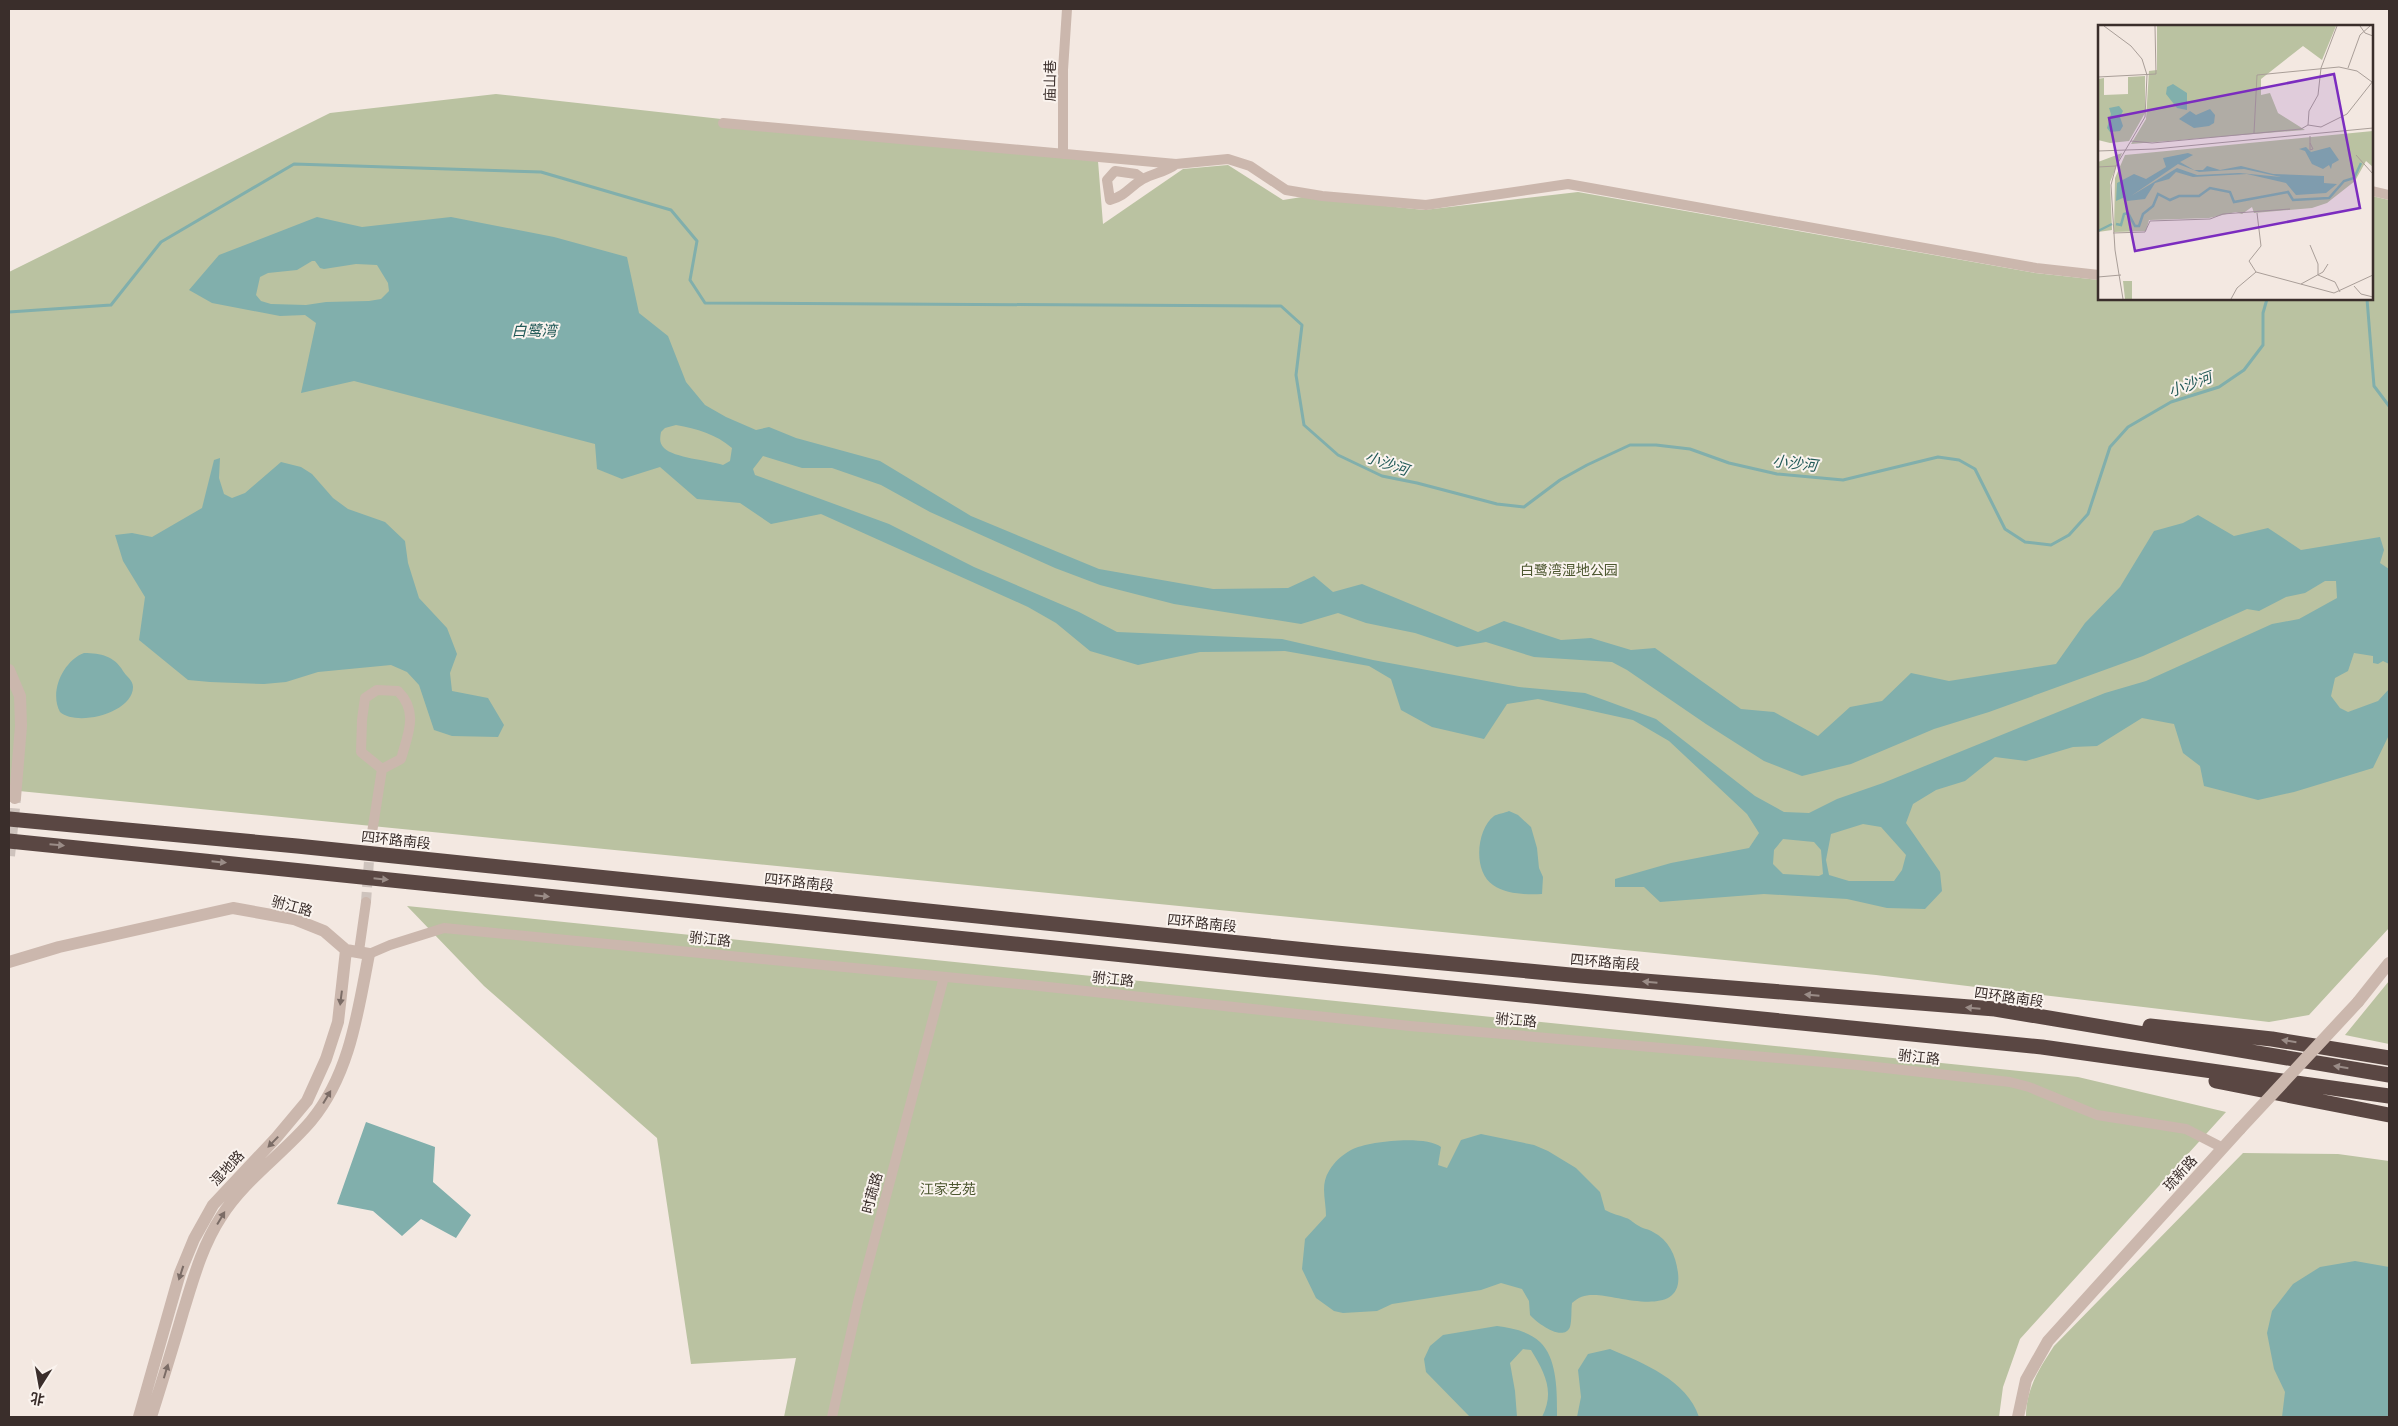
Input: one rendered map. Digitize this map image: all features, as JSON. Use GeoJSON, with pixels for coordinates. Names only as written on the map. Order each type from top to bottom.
{"type":"FeatureCollection","features":[{"type":"Feature","properties":{"kind":"highway","name":"四环路南段"},"geometry":{"type":"LineString","coordinates":[[9,818],[1336,953],[1581,976],[1995,1010],[2389,1075]]}},
{"type":"Feature","properties":{"kind":"highway"},"geometry":{"type":"LineString","coordinates":[[9,841],[650,908],[2042,1047],[2389,1096]]}},
{"type":"Feature","properties":{"kind":"highway"},"geometry":{"type":"LineString","coordinates":[[1995,1010],[2272,1038],[2389,1058]]}},
{"type":"Feature","properties":{"kind":"highway"},"geometry":{"type":"LineString","coordinates":[[2042,1047],[2389,1115]]}},
{"type":"Feature","properties":{"kind":"street","name":"庙山巷"},"geometry":{"type":"LineString","coordinates":[[1063,154],[1063,70],[1067,9]]}},
{"type":"Feature","properties":{"kind":"street"},"geometry":{"type":"LineString","coordinates":[[723,123],[1176,164],[1228,159],[1250,166],[1286,190],[1322,196],[1426,205],[1568,184],[2036,268],[2098,275]]}},
{"type":"Feature","properties":{"kind":"street"},"geometry":{"type":"LineString","coordinates":[[1143,179],[1167,170],[1176,164]]}},
{"type":"Feature","properties":{"kind":"street"},"geometry":{"type":"LineString","coordinates":[[2373,191],[2389,195]]}},
{"type":"Feature","properties":{"kind":"street"},"geometry":{"type":"LineString","coordinates":[[9,670],[20,696],[21,726],[15,798]]}},
{"type":"Feature","properties":{"kind":"street"},"geometry":{"type":"LineString","coordinates":[[377,690],[398,691],[407,700],[412,722],[401,760],[382,769],[362,752],[362,720],[365,698],[377,690]]}},
{"type":"Feature","properties":{"kind":"street"},"geometry":{"type":"LineString","coordinates":[[371,839],[382,769]]}},
{"type":"Feature","properties":{"kind":"street"},"geometry":{"type":"LineString","coordinates":[[358,952],[366,902]]}},
{"type":"Feature","properties":{"kind":"street","name":"驸江路"},"geometry":{"type":"LineString","coordinates":[[9,962],[59,947],[233,908],[294,919],[324,931],[358,952],[444,928],[944,977],[1410,1026],[1858,1065],[2010,1082],[2029,1087],[2097,1115],[2186,1129],[2222,1148]]}},
{"type":"Feature","properties":{"kind":"street","name":"湿地路"},"geometry":{"type":"LineString","coordinates":[[139,1417],[180,1273],[194,1239],[213,1205],[276,1138],[307,1101],[326,1059],[358,952]]}},
{"type":"Feature","properties":{"kind":"street","name":"湿地路"},"geometry":{"type":"LineString","coordinates":[[152,1417],[195,1273],[220,1218],[237,1195],[312,1120],[329,1094],[346,1055],[355,1027],[358,952]]}},
{"type":"Feature","properties":{"kind":"street","name":"琉新路"},"geometry":{"type":"LineString","coordinates":[[2018,1417],[2026,1380],[2048,1341],[2222,1148],[2358,1002],[2389,963]]}},
{"type":"Feature","properties":{"kind":"street","name":"时蔬路"},"geometry":{"type":"LineString","coordinates":[[832,1417],[858,1302],[944,977]]}},
{"type":"Feature","properties":{"kind":"green space","name":"白鹭湾湿地公园"},"geometry":{"type":"Polygon","coordinates":[[[496,94],[1098,161],[1103,224],[1183,169],[1228,165],[1283,200],[1302,197],[1424,210],[1578,192],[2035,273],[2098,280],[2098,300],[2373,300],[2373,196],[2389,200],[2389,928],[2309,1015],[2269,1022],[1876,975],[9,790],[9,272],[330,113],[496,94]]]}},
{"type":"Feature","properties":{"kind":"green space","name":"江家艺苑"},"geometry":{"type":"Polygon","coordinates":[[[407,906],[2078,1077],[2226,1112],[2020,1339],[2003,1387],[1999,1417],[784,1417],[796,1358],[691,1364],[657,1138],[484,986],[407,906]]]}},
{"type":"Feature","properties":{"kind":"green space"},"geometry":{"type":"Polygon","coordinates":[[[2389,981],[2389,1044],[2345,1035],[2389,981]]]}},
{"type":"Feature","properties":{"kind":"green space"},"geometry":{"type":"Polygon","coordinates":[[[2243,1153],[2338,1154],[2389,1161],[2389,1417],[2026,1417],[2031,1388],[2054,1346],[2243,1153]]]}},
{"type":"Feature","properties":{"kind":"water","name":"白鹭湾"},"geometry":{"type":"Polygon","coordinates":[[[317,217],[362,227],[451,217],[554,237],[627,257],[639,313],[668,336],[686,382],[705,405],[726,417],[756,430],[769,427],[796,438],[880,461],[971,516],[1099,569],[1213,589],[1288,588],[1314,576],[1333,592],[1362,584],[1478,632],[1504,621],[1561,640],[1591,638],[1631,650],[1655,648],[1741,709],[1774,712],[1818,736],[1850,707],[1882,701],[1911,673],[1949,681],[2056,664],[2085,623],[2120,587],[2154,531],[2183,523],[2198,515],[2234,536],[2268,528],[2301,550],[2380,537],[2384,550],[2380,563],[2389,569],[2389,664],[2383,661],[2378,664],[2373,663],[2373,656],[2354,653],[2348,671],[2335,678],[2331,696],[2340,708],[2348,712],[2378,701],[2389,689],[2389,735],[2373,768],[2294,792],[2258,800],[2204,786],[2200,766],[2183,753],[2174,724],[2142,718],[2097,746],[2073,747],[2026,761],[1995,757],[1965,781],[1936,790],[1913,804],[1906,823],[1940,872],[1942,891],[1925,909],[1887,908],[1847,899],[1764,894],[1660,902],[1644,887],[1615,887],[1615,879],[1671,863],[1749,848],[1759,833],[1747,814],[1669,741],[1633,720],[1538,699],[1507,704],[1484,739],[1432,727],[1401,710],[1391,679],[1369,666],[1285,651],[1200,652],[1138,665],[1090,651],[1056,623],[1028,607],[821,514],[771,524],[740,503],[697,499],[660,467],[622,479],[597,469],[595,444],[354,381],[301,393],[316,323],[305,315],[280,316],[212,303],[189,290],[219,255],[317,217]],[[312,261],[297,270],[268,273],[260,277],[256,295],[261,301],[271,304],[306,305],[381,299],[389,291],[388,283],[377,265],[356,264],[324,269],[320,268],[315,261],[312,261]],[[676,425],[665,428],[661,432],[660,440],[662,446],[669,451],[723,465],[730,461],[732,448],[713,436],[699,430],[676,425]],[[763,456],[753,469],[755,475],[889,524],[974,567],[1079,612],[1117,632],[1282,639],[1373,660],[1519,687],[1585,693],[1656,719],[1755,796],[1784,812],[1809,813],[1837,799],[1883,783],[2105,693],[2146,681],[2272,624],[2299,619],[2337,598],[2336,581],[2325,581],[2305,593],[2286,597],[2259,611],[2247,609],[2143,656],[1989,712],[1934,729],[1851,764],[1802,776],[1764,761],[1612,662],[1534,657],[1486,642],[1457,647],[1415,633],[1366,623],[1338,613],[1301,624],[1174,604],[1100,585],[1055,568],[930,512],[881,485],[832,468],[802,468],[763,456]],[[1863,824],[1831,834],[1826,860],[1829,875],[1849,881],[1894,881],[1902,870],[1906,855],[1881,827],[1863,824]],[[1783,839],[1774,850],[1773,864],[1783,874],[1819,876],[1823,874],[1821,850],[1814,842],[1783,839]]]}},
{"type":"Feature","properties":{"kind":"water"},"geometry":{"type":"Polygon","coordinates":[[[220,458],[219,478],[224,494],[232,498],[245,493],[281,462],[301,467],[312,474],[333,498],[348,509],[385,522],[405,541],[408,563],[419,598],[447,628],[457,654],[450,673],[452,691],[488,698],[504,725],[498,737],[452,736],[434,730],[419,685],[407,672],[391,665],[318,672],[286,682],[264,684],[188,680],[139,640],[145,597],[123,561],[115,535],[132,533],[152,537],[202,508],[214,460],[220,458]]]}},
{"type":"Feature","properties":{"kind":"water"},"geometry":{"type":"Polygon","coordinates":[[[84,653],[106,656],[116,662],[133,685],[131,696],[124,704],[103,715],[91,718],[68,716],[60,712],[56,695],[64,670],[76,657],[84,653]]]}},
{"type":"Feature","properties":{"kind":"water"},"geometry":{"type":"Polygon","coordinates":[[[1509,811],[1518,815],[1531,827],[1537,848],[1539,868],[1543,877],[1542,894],[1523,894],[1498,888],[1487,879],[1482,871],[1479,851],[1483,831],[1494,816],[1509,811]]]}},
{"type":"Feature","properties":{"kind":"water"},"geometry":{"type":"Polygon","coordinates":[[[366,1122],[435,1147],[433,1182],[471,1215],[456,1238],[421,1219],[402,1236],[373,1211],[337,1204],[366,1122]]]}},
{"type":"Feature","properties":{"kind":"water"},"geometry":{"type":"Polygon","coordinates":[[[1481,1134],[1534,1145],[1548,1151],[1576,1168],[1600,1192],[1605,1210],[1659,1235],[1671,1249],[1676,1261],[1678,1273],[1677,1288],[1670,1297],[1659,1301],[1646,1302],[1603,1296],[1590,1295],[1582,1297],[1572,1303],[1570,1327],[1562,1333],[1550,1330],[1530,1315],[1529,1301],[1522,1289],[1501,1283],[1481,1290],[1392,1304],[1377,1311],[1343,1313],[1334,1311],[1316,1298],[1302,1269],[1305,1239],[1326,1216],[1324,1193],[1326,1176],[1338,1159],[1351,1150],[1370,1144],[1410,1140],[1423,1141],[1434,1143],[1441,1147],[1438,1165],[1447,1168],[1461,1140],[1481,1134]]]}},
{"type":"Feature","properties":{"kind":"water"},"geometry":{"type":"Polygon","coordinates":[[[2355,1261],[2389,1267],[2389,1417],[2282,1417],[2285,1392],[2274,1369],[2267,1333],[2272,1311],[2293,1284],[2320,1267],[2355,1261]]]}},
{"type":"Feature","properties":{"kind":"water"},"geometry":{"type":"Polygon","coordinates":[[[1497,1326],[1531,1335],[1546,1349],[1555,1378],[1557,1417],[1542,1417],[1548,1399],[1547,1383],[1531,1350],[1523,1349],[1510,1363],[1517,1417],[1470,1417],[1426,1372],[1424,1359],[1430,1346],[1443,1335],[1497,1326]]]}},
{"type":"Feature","properties":{"kind":"water"},"geometry":{"type":"Polygon","coordinates":[[[1610,1349],[1636,1360],[1674,1383],[1685,1393],[1699,1417],[1577,1417],[1581,1397],[1578,1370],[1588,1354],[1610,1349]]]}},
{"type":"Feature","properties":{"kind":"waterway"},"geometry":{"type":"LineString","coordinates":[[9,312],[111,305],[161,242],[294,164],[541,172],[671,210],[697,241],[690,280],[705,303],[1281,306],[1302,325],[1296,375],[1304,425],[1338,455],[1382,476],[1497,504],[1524,507],[1560,480],[1630,445],[1656,445],[1690,449],[1729,463],[1777,474],[1843,480],[1938,457],[1959,460],[1975,469],[2005,529],[2025,542],[2051,545],[2069,535],[2088,514],[2110,447],[2128,427],[2171,402],[2219,387],[2244,370],[2263,345],[2263,313],[2267,300]]}},
{"type":"Feature","properties":{"kind":"waterway","name":"小沙河"},"geometry":{"type":"LineString","coordinates":[[2367,300],[2374,386],[2389,406]]}},
{"type":"Feature","properties":{"kind":"tunnel"},"geometry":{"type":"LineString","coordinates":[[9,856],[15,798]]}},
{"type":"Feature","properties":{"kind":"tunnel"},"geometry":{"type":"LineString","coordinates":[[366,902],[370,847]]}}]}
